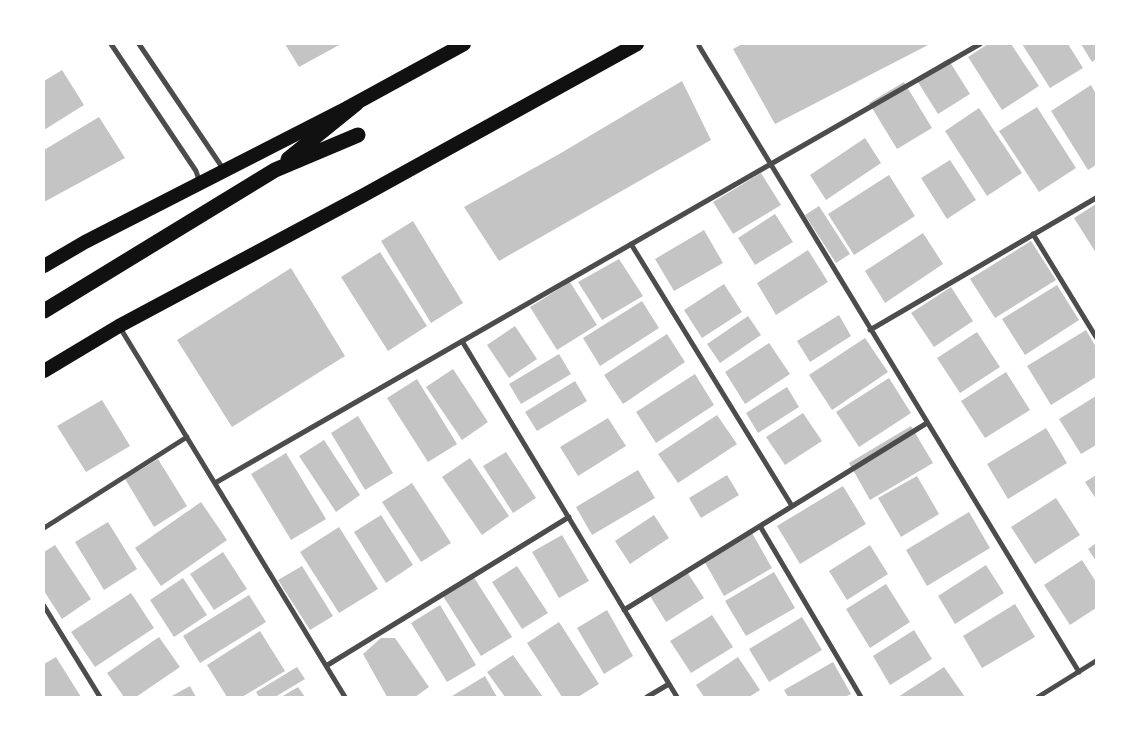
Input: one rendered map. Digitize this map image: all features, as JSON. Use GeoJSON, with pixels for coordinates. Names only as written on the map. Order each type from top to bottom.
{"type":"FeatureCollection","features":[{"type":"Feature","properties":{"kind":"highway"},"geometry":{"type":"LineString","coordinates":[[44,266],[200,183],[356,104],[464,44]]}},
{"type":"Feature","properties":{"kind":"highway"},"geometry":{"type":"LineString","coordinates":[[44,371],[119,326],[372,190],[637,44]]}},
{"type":"Feature","properties":{"kind":"highway"},"geometry":{"type":"LineString","coordinates":[[44,311],[275,170],[356,104]]}},
{"type":"Feature","properties":{"kind":"highway"},"geometry":{"type":"LineString","coordinates":[[275,170],[358,135]]}},
{"type":"Feature","properties":{"kind":"street"},"geometry":{"type":"LineString","coordinates":[[110,44],[196,171],[200,183]]}},
{"type":"Feature","properties":{"kind":"street"},"geometry":{"type":"LineString","coordinates":[[139,44],[224,171]]}},
{"type":"Feature","properties":{"kind":"street"},"geometry":{"type":"LineString","coordinates":[[215,483],[980,44]]}},
{"type":"Feature","properties":{"kind":"street"},"geometry":{"type":"LineString","coordinates":[[698,46],[1079,672]]}},
{"type":"Feature","properties":{"kind":"street"},"geometry":{"type":"LineString","coordinates":[[870,330],[1096,198]]}},
{"type":"Feature","properties":{"kind":"street"},"geometry":{"type":"LineString","coordinates":[[1033,234],[1096,337]]}},
{"type":"Feature","properties":{"kind":"street"},"geometry":{"type":"LineString","coordinates":[[631,244],[792,506]]}},
{"type":"Feature","properties":{"kind":"street"},"geometry":{"type":"LineString","coordinates":[[119,326],[345,697]]}},
{"type":"Feature","properties":{"kind":"street"},"geometry":{"type":"LineString","coordinates":[[462,341],[677,697]]}},
{"type":"Feature","properties":{"kind":"street"},"geometry":{"type":"LineString","coordinates":[[624,610],[927,423]]}},
{"type":"Feature","properties":{"kind":"street"},"geometry":{"type":"LineString","coordinates":[[44,528],[187,437]]}},
{"type":"Feature","properties":{"kind":"street"},"geometry":{"type":"LineString","coordinates":[[326,666],[569,517]]}},
{"type":"Feature","properties":{"kind":"street"},"geometry":{"type":"LineString","coordinates":[[760,526],[861,697]]}},
{"type":"Feature","properties":{"kind":"street"},"geometry":{"type":"LineString","coordinates":[[44,606],[100,697]]}},
{"type":"Feature","properties":{"kind":"street"},"geometry":{"type":"LineString","coordinates":[[1038,697],[1096,661]]}},
{"type":"Feature","properties":{"kind":"street"},"geometry":{"type":"LineString","coordinates":[[647,697],[669,684]]}},
{"type":"Feature","properties":{"kind":"building"},"geometry":{"type":"Polygon","coordinates":[[[285,44],[341,44],[299,67],[285,44]]]}},
{"type":"Feature","properties":{"kind":"building"},"geometry":{"type":"Polygon","coordinates":[[[742,44],[930,44],[775,124],[733,49],[742,44]]]}},
{"type":"Feature","properties":{"kind":"building"},"geometry":{"type":"Polygon","coordinates":[[[988,44],[1011,44],[1039,86],[1002,110],[968,57],[988,44]]]}},
{"type":"Feature","properties":{"kind":"building"},"geometry":{"type":"Polygon","coordinates":[[[1022,44],[1068,44],[1083,68],[1050,88],[1022,44]]]}},
{"type":"Feature","properties":{"kind":"building"},"geometry":{"type":"Polygon","coordinates":[[[1081,44],[1096,44],[1096,59],[1092,62],[1081,44]]]}},
{"type":"Feature","properties":{"kind":"building"},"geometry":{"type":"Polygon","coordinates":[[[948,59],[970,94],[938,114],[916,79],[948,59]]]}},
{"type":"Feature","properties":{"kind":"building"},"geometry":{"type":"Polygon","coordinates":[[[62,70],[84,105],[44,130],[44,81],[62,70]]]}},
{"type":"Feature","properties":{"kind":"building"},"geometry":{"type":"Polygon","coordinates":[[[682,81],[711,140],[499,261],[464,207],[561,153],[682,81]]]}},
{"type":"Feature","properties":{"kind":"building"},"geometry":{"type":"Polygon","coordinates":[[[904,82],[932,128],[897,149],[869,103],[904,82]]]}},
{"type":"Feature","properties":{"kind":"building"},"geometry":{"type":"Polygon","coordinates":[[[1091,85],[1096,94],[1096,165],[1088,170],[1051,111],[1091,85]]]}},
{"type":"Feature","properties":{"kind":"building"},"geometry":{"type":"Polygon","coordinates":[[[1037,107],[1076,168],[1039,192],[999,131],[1037,107]]]}},
{"type":"Feature","properties":{"kind":"building"},"geometry":{"type":"Polygon","coordinates":[[[979,108],[1022,173],[987,196],[945,131],[979,108]]]}},
{"type":"Feature","properties":{"kind":"building"},"geometry":{"type":"Polygon","coordinates":[[[99,117],[125,158],[44,202],[44,150],[99,117]]]}},
{"type":"Feature","properties":{"kind":"building"},"geometry":{"type":"Polygon","coordinates":[[[865,138],[881,163],[826,200],[810,175],[865,138]]]}},
{"type":"Feature","properties":{"kind":"building"},"geometry":{"type":"Polygon","coordinates":[[[950,160],[976,200],[947,219],[921,178],[950,160]]]}},
{"type":"Feature","properties":{"kind":"building"},"geometry":{"type":"Polygon","coordinates":[[[761,173],[781,205],[733,234],[713,202],[761,173]]]}},
{"type":"Feature","properties":{"kind":"building"},"geometry":{"type":"Polygon","coordinates":[[[889,175],[915,216],[854,255],[828,214],[889,175]]]}},
{"type":"Feature","properties":{"kind":"building"},"geometry":{"type":"Polygon","coordinates":[[[1096,204],[1096,253],[1074,218],[1096,204]]]}},
{"type":"Feature","properties":{"kind":"building"},"geometry":{"type":"Polygon","coordinates":[[[819,206],[850,254],[836,263],[805,215],[819,206]]]}},
{"type":"Feature","properties":{"kind":"building"},"geometry":{"type":"Polygon","coordinates":[[[775,214],[793,242],[755,265],[738,238],[775,214]]]}},
{"type":"Feature","properties":{"kind":"building"},"geometry":{"type":"Polygon","coordinates":[[[413,221],[463,303],[431,323],[381,241],[413,221]]]}},
{"type":"Feature","properties":{"kind":"building"},"geometry":{"type":"Polygon","coordinates":[[[704,230],[723,263],[674,291],[655,259],[704,230]]]}},
{"type":"Feature","properties":{"kind":"building"},"geometry":{"type":"Polygon","coordinates":[[[923,233],[943,264],[885,303],[865,271],[923,233]]]}},
{"type":"Feature","properties":{"kind":"building"},"geometry":{"type":"Polygon","coordinates":[[[1031,241],[1056,280],[995,318],[970,279],[1031,241]]]}},
{"type":"Feature","properties":{"kind":"building"},"geometry":{"type":"Polygon","coordinates":[[[808,250],[828,282],[776,315],[757,283],[808,250]]]}},
{"type":"Feature","properties":{"kind":"building"},"geometry":{"type":"Polygon","coordinates":[[[380,252],[427,326],[388,351],[341,277],[380,252]]]}},
{"type":"Feature","properties":{"kind":"building"},"geometry":{"type":"Polygon","coordinates":[[[619,259],[643,296],[602,320],[578,282],[619,259]]]}},
{"type":"Feature","properties":{"kind":"building"},"geometry":{"type":"Polygon","coordinates":[[[291,268],[345,356],[232,427],[177,340],[291,268]]]}},
{"type":"Feature","properties":{"kind":"building"},"geometry":{"type":"Polygon","coordinates":[[[570,282],[597,325],[557,350],[530,307],[570,282]]]}},
{"type":"Feature","properties":{"kind":"building"},"geometry":{"type":"Polygon","coordinates":[[[724,284],[742,312],[702,338],[684,310],[724,284]]]}},
{"type":"Feature","properties":{"kind":"building"},"geometry":{"type":"Polygon","coordinates":[[[1057,285],[1079,320],[1025,355],[1002,319],[1057,285]]]}},
{"type":"Feature","properties":{"kind":"building"},"geometry":{"type":"Polygon","coordinates":[[[951,287],[973,321],[934,347],[911,313],[951,287]]]}},
{"type":"Feature","properties":{"kind":"building"},"geometry":{"type":"Polygon","coordinates":[[[642,301],[659,328],[600,366],[583,338],[642,301]]]}},
{"type":"Feature","properties":{"kind":"building"},"geometry":{"type":"Polygon","coordinates":[[[839,315],[851,336],[810,362],[797,341],[839,315]]]}},
{"type":"Feature","properties":{"kind":"building"},"geometry":{"type":"Polygon","coordinates":[[[748,316],[761,335],[720,363],[707,344],[748,316]]]}},
{"type":"Feature","properties":{"kind":"building"},"geometry":{"type":"Polygon","coordinates":[[[515,326],[537,359],[509,378],[487,345],[515,326]]]}},
{"type":"Feature","properties":{"kind":"building"},"geometry":{"type":"Polygon","coordinates":[[[1086,330],[1096,347],[1096,377],[1051,405],[1027,366],[1086,330]]]}},
{"type":"Feature","properties":{"kind":"building"},"geometry":{"type":"Polygon","coordinates":[[[977,332],[1000,367],[960,393],[937,358],[977,332]]]}},
{"type":"Feature","properties":{"kind":"building"},"geometry":{"type":"Polygon","coordinates":[[[667,334],[685,362],[623,404],[604,375],[667,334]]]}},
{"type":"Feature","properties":{"kind":"building"},"geometry":{"type":"Polygon","coordinates":[[[865,338],[888,372],[832,410],[809,375],[865,338]]]}},
{"type":"Feature","properties":{"kind":"building"},"geometry":{"type":"Polygon","coordinates":[[[769,343],[790,374],[745,404],[725,372],[769,343]]]}},
{"type":"Feature","properties":{"kind":"building"},"geometry":{"type":"Polygon","coordinates":[[[559,354],[571,374],[521,404],[509,384],[559,354]]]}},
{"type":"Feature","properties":{"kind":"building"},"geometry":{"type":"Polygon","coordinates":[[[453,369],[488,422],[462,440],[426,387],[453,369]]]}},
{"type":"Feature","properties":{"kind":"building"},"geometry":{"type":"Polygon","coordinates":[[[1006,372],[1030,410],[985,438],[961,401],[1006,372]]]}},
{"type":"Feature","properties":{"kind":"building"},"geometry":{"type":"Polygon","coordinates":[[[695,374],[714,405],[656,443],[636,412],[695,374]]]}},
{"type":"Feature","properties":{"kind":"building"},"geometry":{"type":"Polygon","coordinates":[[[889,378],[911,413],[859,447],[836,412],[889,378]]]}},
{"type":"Feature","properties":{"kind":"building"},"geometry":{"type":"Polygon","coordinates":[[[417,379],[457,444],[428,462],[387,398],[417,379]]]}},
{"type":"Feature","properties":{"kind":"building"},"geometry":{"type":"Polygon","coordinates":[[[575,381],[587,401],[537,431],[525,412],[575,381]]]}},
{"type":"Feature","properties":{"kind":"building"},"geometry":{"type":"Polygon","coordinates":[[[787,387],[799,407],[758,433],[746,413],[787,387]]]}},
{"type":"Feature","properties":{"kind":"building"},"geometry":{"type":"Polygon","coordinates":[[[1096,396],[1096,445],[1081,454],[1059,419],[1096,396]]]}},
{"type":"Feature","properties":{"kind":"building"},"geometry":{"type":"Polygon","coordinates":[[[102,400],[130,446],[86,472],[57,426],[102,400]]]}},
{"type":"Feature","properties":{"kind":"building"},"geometry":{"type":"Polygon","coordinates":[[[803,413],[822,441],[785,465],[766,437],[803,413]]]}},
{"type":"Feature","properties":{"kind":"building"},"geometry":{"type":"Polygon","coordinates":[[[717,415],[737,444],[678,483],[658,454],[717,415]]]}},
{"type":"Feature","properties":{"kind":"building"},"geometry":{"type":"Polygon","coordinates":[[[358,416],[393,473],[365,490],[331,433],[358,416]]]}},
{"type":"Feature","properties":{"kind":"building"},"geometry":{"type":"Polygon","coordinates":[[[608,418],[626,446],[578,476],[560,447],[608,418]]]}},
{"type":"Feature","properties":{"kind":"building"},"geometry":{"type":"Polygon","coordinates":[[[911,426],[933,463],[870,500],[849,463],[911,426]]]}},
{"type":"Feature","properties":{"kind":"building"},"geometry":{"type":"Polygon","coordinates":[[[1046,428],[1067,463],[1008,499],[987,464],[1046,428]]]}},
{"type":"Feature","properties":{"kind":"building"},"geometry":{"type":"Polygon","coordinates":[[[324,440],[360,495],[336,512],[299,456],[324,440]]]}},
{"type":"Feature","properties":{"kind":"building"},"geometry":{"type":"Polygon","coordinates":[[[506,452],[536,498],[513,513],[483,466],[506,452]]]}},
{"type":"Feature","properties":{"kind":"building"},"geometry":{"type":"Polygon","coordinates":[[[286,453],[326,519],[291,540],[251,474],[286,453]]]}},
{"type":"Feature","properties":{"kind":"building"},"geometry":{"type":"Polygon","coordinates":[[[470,458],[509,516],[482,535],[442,477],[470,458]]]}},
{"type":"Feature","properties":{"kind":"building"},"geometry":{"type":"Polygon","coordinates":[[[158,459],[187,506],[154,527],[125,479],[158,459]]]}},
{"type":"Feature","properties":{"kind":"building"},"geometry":{"type":"Polygon","coordinates":[[[638,470],[655,498],[592,535],[576,507],[638,470]]]}},
{"type":"Feature","properties":{"kind":"building"},"geometry":{"type":"Polygon","coordinates":[[[727,475],[739,495],[701,518],[689,498],[727,475]]]}},
{"type":"Feature","properties":{"kind":"building"},"geometry":{"type":"Polygon","coordinates":[[[1096,475],[1096,499],[1085,482],[1096,475]]]}},
{"type":"Feature","properties":{"kind":"building"},"geometry":{"type":"Polygon","coordinates":[[[917,476],[939,514],[901,537],[878,498],[917,476]]]}},
{"type":"Feature","properties":{"kind":"building"},"geometry":{"type":"Polygon","coordinates":[[[412,483],[451,543],[421,562],[382,502],[412,483]]]}},
{"type":"Feature","properties":{"kind":"building"},"geometry":{"type":"Polygon","coordinates":[[[843,486],[866,524],[800,564],[777,526],[843,486]]]}},
{"type":"Feature","properties":{"kind":"building"},"geometry":{"type":"Polygon","coordinates":[[[1056,498],[1080,535],[1035,564],[1011,527],[1056,498]]]}},
{"type":"Feature","properties":{"kind":"building"},"geometry":{"type":"Polygon","coordinates":[[[201,502],[227,540],[161,586],[135,548],[201,502]]]}},
{"type":"Feature","properties":{"kind":"building"},"geometry":{"type":"Polygon","coordinates":[[[969,512],[990,548],[927,586],[906,550],[969,512]]]}},
{"type":"Feature","properties":{"kind":"building"},"geometry":{"type":"Polygon","coordinates":[[[381,515],[413,565],[386,583],[354,532],[381,515]]]}},
{"type":"Feature","properties":{"kind":"building"},"geometry":{"type":"Polygon","coordinates":[[[654,515],[669,538],[630,564],[615,541],[654,515]]]}},
{"type":"Feature","properties":{"kind":"building"},"geometry":{"type":"Polygon","coordinates":[[[108,522],[137,569],[104,590],[75,542],[108,522]]]}},
{"type":"Feature","properties":{"kind":"building"},"geometry":{"type":"Polygon","coordinates":[[[339,527],[378,589],[339,613],[300,552],[339,527]]]}},
{"type":"Feature","properties":{"kind":"building"},"geometry":{"type":"Polygon","coordinates":[[[752,533],[772,568],[724,596],[704,561],[752,533]]]}},
{"type":"Feature","properties":{"kind":"building"},"geometry":{"type":"Polygon","coordinates":[[[562,535],[589,581],[559,598],[532,552],[562,535]]]}},
{"type":"Feature","properties":{"kind":"building"},"geometry":{"type":"Polygon","coordinates":[[[1096,543],[1096,561],[1088,549],[1096,543]]]}},
{"type":"Feature","properties":{"kind":"building"},"geometry":{"type":"Polygon","coordinates":[[[55,545],[91,599],[62,619],[44,591],[44,552],[55,545]]]}},
{"type":"Feature","properties":{"kind":"building"},"geometry":{"type":"Polygon","coordinates":[[[870,545],[888,574],[847,600],[829,571],[870,545]]]}},
{"type":"Feature","properties":{"kind":"building"},"geometry":{"type":"Polygon","coordinates":[[[223,552],[247,589],[214,610],[190,574],[223,552]]]}},
{"type":"Feature","properties":{"kind":"building"},"geometry":{"type":"Polygon","coordinates":[[[1082,560],[1096,582],[1096,608],[1070,625],[1044,585],[1082,560]]]}},
{"type":"Feature","properties":{"kind":"building"},"geometry":{"type":"Polygon","coordinates":[[[986,565],[1004,593],[955,624],[938,596],[986,565]]]}},
{"type":"Feature","properties":{"kind":"building"},"geometry":{"type":"Polygon","coordinates":[[[302,566],[333,616],[310,630],[278,580],[302,566]]]}},
{"type":"Feature","properties":{"kind":"building"},"geometry":{"type":"Polygon","coordinates":[[[517,566],[548,613],[522,629],[492,582],[517,566]]]}},
{"type":"Feature","properties":{"kind":"building"},"geometry":{"type":"Polygon","coordinates":[[[687,572],[704,598],[666,622],[650,596],[687,572]]]}},
{"type":"Feature","properties":{"kind":"building"},"geometry":{"type":"Polygon","coordinates":[[[774,572],[795,608],[746,636],[725,601],[774,572]]]}},
{"type":"Feature","properties":{"kind":"building"},"geometry":{"type":"Polygon","coordinates":[[[473,576],[512,637],[481,656],[443,596],[473,576]]]}},
{"type":"Feature","properties":{"kind":"building"},"geometry":{"type":"Polygon","coordinates":[[[183,578],[207,615],[174,637],[150,600],[183,578]]]}},
{"type":"Feature","properties":{"kind":"building"},"geometry":{"type":"Polygon","coordinates":[[[886,584],[910,622],[870,648],[846,609],[886,584]]]}},
{"type":"Feature","properties":{"kind":"building"},"geometry":{"type":"Polygon","coordinates":[[[131,593],[154,628],[95,667],[71,632],[131,593]]]}},
{"type":"Feature","properties":{"kind":"building"},"geometry":{"type":"Polygon","coordinates":[[[249,595],[266,622],[200,663],[183,636],[249,595]]]}},
{"type":"Feature","properties":{"kind":"building"},"geometry":{"type":"Polygon","coordinates":[[[1015,604],[1035,637],[982,668],[963,636],[1015,604]]]}},
{"type":"Feature","properties":{"kind":"building"},"geometry":{"type":"Polygon","coordinates":[[[440,605],[476,665],[447,682],[411,623],[440,605]]]}},
{"type":"Feature","properties":{"kind":"building"},"geometry":{"type":"Polygon","coordinates":[[[607,610],[633,656],[604,674],[577,628],[607,610]]]}},
{"type":"Feature","properties":{"kind":"building"},"geometry":{"type":"Polygon","coordinates":[[[712,615],[733,647],[691,673],[670,641],[712,615]]]}},
{"type":"Feature","properties":{"kind":"building"},"geometry":{"type":"Polygon","coordinates":[[[802,617],[822,650],[769,682],[749,649],[802,617]]]}},
{"type":"Feature","properties":{"kind":"building"},"geometry":{"type":"Polygon","coordinates":[[[559,622],[599,684],[578,697],[562,697],[527,643],[559,622]]]}},
{"type":"Feature","properties":{"kind":"building"},"geometry":{"type":"Polygon","coordinates":[[[914,630],[932,659],[890,685],[873,656],[914,630]]]}},
{"type":"Feature","properties":{"kind":"building"},"geometry":{"type":"Polygon","coordinates":[[[260,631],[285,671],[242,697],[227,697],[207,665],[260,631]]]}},
{"type":"Feature","properties":{"kind":"building"},"geometry":{"type":"Polygon","coordinates":[[[159,637],[180,667],[136,697],[124,697],[107,673],[159,637]]]}},
{"type":"Feature","properties":{"kind":"building"},"geometry":{"type":"Polygon","coordinates":[[[381,638],[395,638],[429,687],[415,697],[387,697],[363,654],[381,638]]]}},
{"type":"Feature","properties":{"kind":"building"},"geometry":{"type":"Polygon","coordinates":[[[513,655],[543,697],[505,697],[487,672],[513,655]]]}},
{"type":"Feature","properties":{"kind":"building"},"geometry":{"type":"Polygon","coordinates":[[[56,657],[81,697],[44,697],[44,664],[56,657]]]}},
{"type":"Feature","properties":{"kind":"building"},"geometry":{"type":"Polygon","coordinates":[[[738,657],[760,690],[749,697],[704,697],[696,685],[738,657]]]}},
{"type":"Feature","properties":{"kind":"building"},"geometry":{"type":"Polygon","coordinates":[[[833,662],[851,694],[845,697],[788,697],[784,690],[833,662]]]}},
{"type":"Feature","properties":{"kind":"building"},"geometry":{"type":"Polygon","coordinates":[[[297,667],[305,679],[275,697],[259,697],[256,692],[297,667]]]}},
{"type":"Feature","properties":{"kind":"building"},"geometry":{"type":"Polygon","coordinates":[[[944,667],[965,697],[898,697],[944,667]]]}},
{"type":"Feature","properties":{"kind":"building"},"geometry":{"type":"Polygon","coordinates":[[[485,676],[497,697],[452,696],[485,676]]]}},
{"type":"Feature","properties":{"kind":"building"},"geometry":{"type":"Polygon","coordinates":[[[190,686],[196,697],[170,697],[190,686]]]}},
{"type":"Feature","properties":{"kind":"building"},"geometry":{"type":"Polygon","coordinates":[[[298,687],[305,697],[281,697],[298,687]]]}}]}
